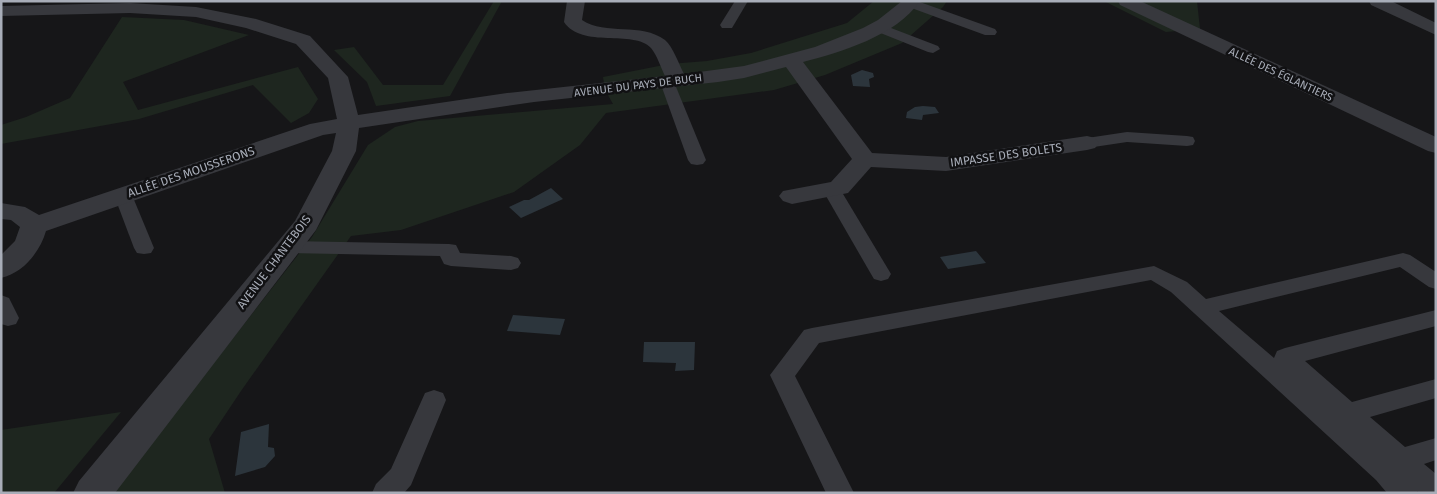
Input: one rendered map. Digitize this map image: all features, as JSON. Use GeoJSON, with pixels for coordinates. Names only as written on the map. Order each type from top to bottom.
{"type":"FeatureCollection","features":[{"type":"Feature","properties":{"kind":"street"},"geometry":{"type":"LineString","coordinates":[[576,1],[573,22],[579,27],[600,33],[637,36],[659,45],[672,81]]}},
{"type":"Feature","properties":{"kind":"street","name":"ALLÉE DES ÉGLANTIERS"},"geometry":{"type":"LineString","coordinates":[[1126,1],[1436,146]]}},
{"type":"Feature","properties":{"kind":"street"},"geometry":{"type":"LineString","coordinates":[[1377,1],[1436,30]]}},
{"type":"Feature","properties":{"kind":"street","name":"AVENUE DU PAYS DE BUCH"},"geometry":{"type":"LineString","coordinates":[[349,123],[359,120],[535,96],[744,71],[827,51],[878,28],[911,2]]}},
{"type":"Feature","properties":{"kind":"street","name":"AVENUE CHANTEBOIS"},"geometry":{"type":"LineString","coordinates":[[1,11],[133,5],[196,12],[250,23],[303,40],[338,77],[349,123],[344,151],[307,224],[92,493]]}},
{"type":"Feature","properties":{"kind":"street"},"geometry":{"type":"LineString","coordinates":[[790,59],[865,160],[839,188],[792,196]]}},
{"type":"Feature","properties":{"kind":"street","name":"ALLÉE DES MOUSSERONS"},"geometry":{"type":"LineString","coordinates":[[34,226],[318,129],[349,123]]}},
{"type":"Feature","properties":{"kind":"street","name":"IMPASSE DES BOLETS"},"geometry":{"type":"LineString","coordinates":[[865,160],[946,164],[1087,143]]}},
{"type":"Feature","properties":{"kind":"street"},"geometry":{"type":"LineString","coordinates":[[1,211],[9,211],[26,216],[34,226],[32,237],[25,249],[1,269]]}},
{"type":"Feature","properties":{"kind":"lane"},"geometry":{"type":"LineString","coordinates":[[727,25],[742,1]]}},
{"type":"Feature","properties":{"kind":"lane"},"geometry":{"type":"LineString","coordinates":[[911,2],[990,32]]}},
{"type":"Feature","properties":{"kind":"lane"},"geometry":{"type":"LineString","coordinates":[[878,28],[933,49]]}},
{"type":"Feature","properties":{"kind":"lane"},"geometry":{"type":"LineString","coordinates":[[672,81],[697,160]]}},
{"type":"Feature","properties":{"kind":"lane"},"geometry":{"type":"LineString","coordinates":[[1087,143],[1127,137],[1186,142]]}},
{"type":"Feature","properties":{"kind":"lane"},"geometry":{"type":"LineString","coordinates":[[831,190],[881,274]]}},
{"type":"Feature","properties":{"kind":"lane"},"geometry":{"type":"LineString","coordinates":[[123,195],[144,248]]}},
{"type":"Feature","properties":{"kind":"lane"},"geometry":{"type":"LineString","coordinates":[[288,247],[449,250],[451,259],[512,263]]}},
{"type":"Feature","properties":{"kind":"lane"},"geometry":{"type":"LineString","coordinates":[[1202,307],[1403,260],[1436,282]]}},
{"type":"Feature","properties":{"kind":"lane"},"geometry":{"type":"LineString","coordinates":[[840,493],[782,376],[812,336],[1154,272],[1179,287],[1202,307],[1379,465],[1404,493]]}},
{"type":"Feature","properties":{"kind":"lane"},"geometry":{"type":"LineString","coordinates":[[1436,318],[1285,357],[1436,490]]}},
{"type":"Feature","properties":{"kind":"lane"},"geometry":{"type":"LineString","coordinates":[[1348,413],[1436,388]]}},
{"type":"Feature","properties":{"kind":"lane"},"geometry":{"type":"LineString","coordinates":[[386,493],[401,477],[434,400]]}},
{"type":"Feature","properties":{"kind":"lane"},"geometry":{"type":"LineString","coordinates":[[1401,460],[1436,449]]}},
{"type":"Feature","properties":{"kind":"shaded area"},"geometry":{"type":"Polygon","coordinates":[[[494,1],[502,1],[450,96],[376,106],[367,82],[334,50],[354,47],[383,85],[443,85],[494,1]]]}},
{"type":"Feature","properties":{"kind":"shaded area"},"geometry":{"type":"Polygon","coordinates":[[[874,1],[947,1],[943,7],[902,43],[825,75],[774,90],[606,113],[580,145],[514,192],[401,230],[351,236],[209,439],[225,493],[112,493],[312,237],[368,145],[395,127],[418,121],[613,104],[605,90],[603,77],[669,64],[707,61],[751,53],[847,23],[874,1]]]}},
{"type":"Feature","properties":{"kind":"shaded area"},"geometry":{"type":"Polygon","coordinates":[[[1104,1],[1197,1],[1200,29],[1166,32],[1104,1]]]}},
{"type":"Feature","properties":{"kind":"shaded area"},"geometry":{"type":"Polygon","coordinates":[[[122,17],[184,20],[249,35],[123,82],[138,110],[298,67],[318,99],[309,113],[291,123],[253,85],[139,119],[1,144],[1,125],[26,117],[70,98],[122,17]]]}},
{"type":"Feature","properties":{"kind":"shaded area"},"geometry":{"type":"Polygon","coordinates":[[[862,70],[873,73],[874,77],[869,79],[870,87],[853,86],[851,75],[862,70]]]}},
{"type":"Feature","properties":{"kind":"shaded area"},"geometry":{"type":"Polygon","coordinates":[[[915,107],[935,107],[939,113],[923,115],[922,120],[906,118],[907,112],[915,107]]]}},
{"type":"Feature","properties":{"kind":"shaded area"},"geometry":{"type":"Polygon","coordinates":[[[551,188],[563,199],[521,218],[509,207],[524,200],[529,200],[551,188]]]}},
{"type":"Feature","properties":{"kind":"shaded area"},"geometry":{"type":"Polygon","coordinates":[[[976,251],[986,263],[948,269],[940,257],[976,251]]]}},
{"type":"Feature","properties":{"kind":"shaded area"},"geometry":{"type":"Polygon","coordinates":[[[513,315],[565,319],[560,335],[507,331],[513,315]]]}},
{"type":"Feature","properties":{"kind":"shaded area"},"geometry":{"type":"Polygon","coordinates":[[[644,342],[695,342],[694,370],[675,371],[676,363],[643,362],[644,342]]]}},
{"type":"Feature","properties":{"kind":"shaded area"},"geometry":{"type":"Polygon","coordinates":[[[121,412],[54,493],[1,493],[1,430],[121,412]]]}},
{"type":"Feature","properties":{"kind":"shaded area"},"geometry":{"type":"Polygon","coordinates":[[[269,424],[268,447],[274,448],[275,456],[265,467],[235,476],[241,432],[269,424]]]}}]}
